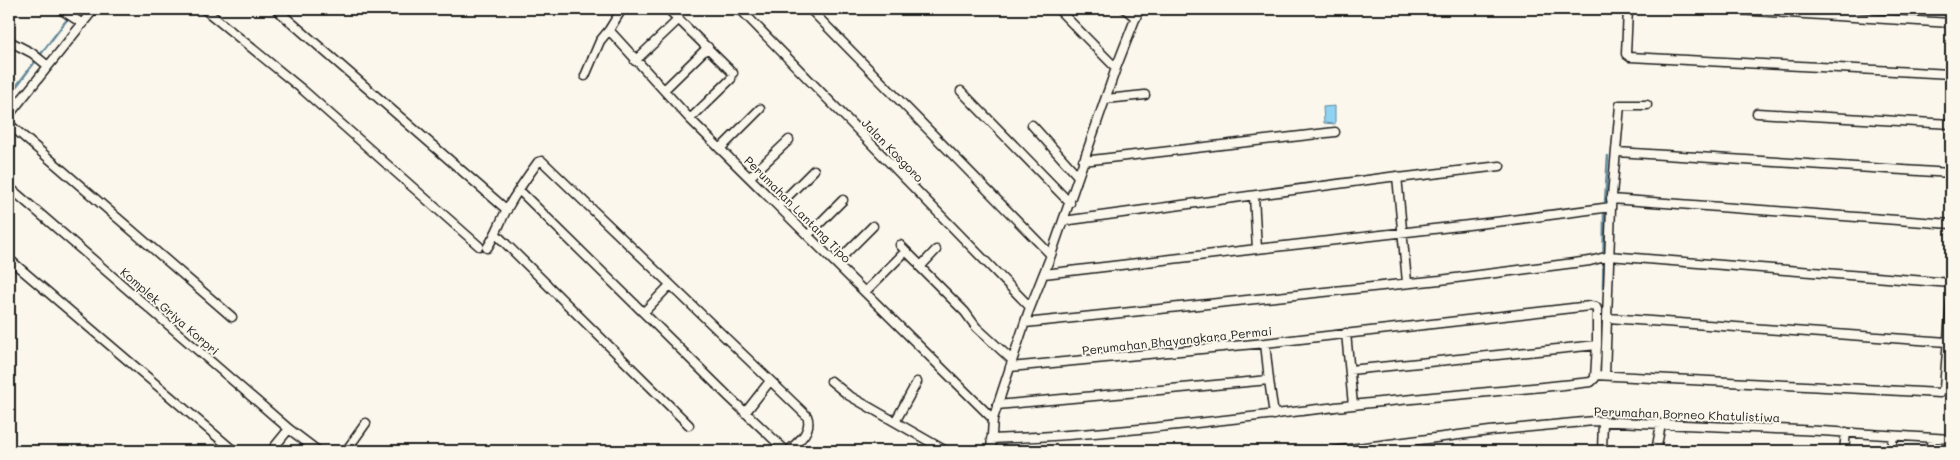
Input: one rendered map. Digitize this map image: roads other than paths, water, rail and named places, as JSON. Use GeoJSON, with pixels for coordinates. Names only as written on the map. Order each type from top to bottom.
{"type":"FeatureCollection","features":[{"type":"Feature","properties":{"kind":"street"},"geometry":{"type":"LineString","coordinates":[[9,115],[45,64],[94,9]]}},
{"type":"Feature","properties":{"kind":"street"},"geometry":{"type":"LineString","coordinates":[[204,9],[303,90],[483,247],[496,234],[519,190],[538,162],[542,161],[807,416],[809,421],[806,432],[787,451],[745,413],[519,190]]}},
{"type":"Feature","properties":{"kind":"street"},"geometry":{"type":"LineString","coordinates":[[276,9],[507,210]]}},
{"type":"Feature","properties":{"kind":"street"},"geometry":{"type":"LineString","coordinates":[[584,76],[598,45],[622,9]]}},
{"type":"Feature","properties":{"kind":"street"},"geometry":{"type":"LineString","coordinates":[[668,9],[708,47],[732,76],[690,119]]}},
{"type":"Feature","properties":{"kind":"street","name":"Jalan Kosgoro"},"geometry":{"type":"LineString","coordinates":[[740,9],[1030,307]]}},
{"type":"Feature","properties":{"kind":"street"},"geometry":{"type":"LineString","coordinates":[[810,9],[1051,255]]}},
{"type":"Feature","properties":{"kind":"street"},"geometry":{"type":"LineString","coordinates":[[1058,9],[1116,68]]}},
{"type":"Feature","properties":{"kind":"street"},"geometry":{"type":"LineString","coordinates":[[1125,9],[1136,18]]}},
{"type":"Feature","properties":{"kind":"street"},"geometry":{"type":"LineString","coordinates":[[991,451],[990,439],[993,419],[1030,307],[1051,255],[1116,68],[1139,9]]}},
{"type":"Feature","properties":{"kind":"street"},"geometry":{"type":"LineString","coordinates":[[1628,9],[1626,54],[1630,56],[1951,74]]}},
{"type":"Feature","properties":{"kind":"street"},"geometry":{"type":"LineString","coordinates":[[1722,9],[1951,24]]}},
{"type":"Feature","properties":{"kind":"street"},"geometry":{"type":"LineString","coordinates":[[63,10],[80,23]]}},
{"type":"Feature","properties":{"kind":"street"},"geometry":{"type":"LineString","coordinates":[[636,61],[678,19]]}},
{"type":"Feature","properties":{"kind":"street","name":"Perumahan Lantang Tipo"},"geometry":{"type":"LineString","coordinates":[[608,30],[690,119],[993,419]]}},
{"type":"Feature","properties":{"kind":"street"},"geometry":{"type":"LineString","coordinates":[[9,41],[32,53],[45,64]]}},
{"type":"Feature","properties":{"kind":"street"},"geometry":{"type":"LineString","coordinates":[[664,90],[708,47]]}},
{"type":"Feature","properties":{"kind":"street"},"geometry":{"type":"LineString","coordinates":[[961,90],[1070,203]]}},
{"type":"Feature","properties":{"kind":"street"},"geometry":{"type":"LineString","coordinates":[[1106,99],[1145,95]]}},
{"type":"Feature","properties":{"kind":"street"},"geometry":{"type":"LineString","coordinates":[[990,439],[1083,435],[1594,381],[1600,375],[1608,318],[1606,257],[1620,105],[1647,105]]}},
{"type":"Feature","properties":{"kind":"street"},"geometry":{"type":"LineString","coordinates":[[720,149],[760,109]]}},
{"type":"Feature","properties":{"kind":"street"},"geometry":{"type":"LineString","coordinates":[[1757,113],[1951,124]]}},
{"type":"Feature","properties":{"kind":"street"},"geometry":{"type":"LineString","coordinates":[[9,124],[232,317]]}},
{"type":"Feature","properties":{"kind":"street"},"geometry":{"type":"LineString","coordinates":[[1032,125],[1078,176]]}},
{"type":"Feature","properties":{"kind":"street"},"geometry":{"type":"LineString","coordinates":[[1083,161],[1335,132]]}},
{"type":"Feature","properties":{"kind":"street"},"geometry":{"type":"LineString","coordinates":[[750,177],[789,140]]}},
{"type":"Feature","properties":{"kind":"street"},"geometry":{"type":"LineString","coordinates":[[1617,152],[1951,173]]}},
{"type":"Feature","properties":{"kind":"street"},"geometry":{"type":"LineString","coordinates":[[1063,220],[1394,176],[1398,178],[1500,166]]}},
{"type":"Feature","properties":{"kind":"street"},"geometry":{"type":"LineString","coordinates":[[778,206],[814,170]]}},
{"type":"Feature","properties":{"kind":"street"},"geometry":{"type":"LineString","coordinates":[[1398,178],[1407,282]]}},
{"type":"Feature","properties":{"kind":"street","name":"Komplek Griya Korpri"},"geometry":{"type":"LineString","coordinates":[[9,187],[318,451]]}},
{"type":"Feature","properties":{"kind":"street"},"geometry":{"type":"LineString","coordinates":[[1254,196],[1257,249]]}},
{"type":"Feature","properties":{"kind":"street"},"geometry":{"type":"LineString","coordinates":[[808,235],[843,200]]}},
{"type":"Feature","properties":{"kind":"street"},"geometry":{"type":"LineString","coordinates":[[1044,274],[1403,231],[1504,221],[1610,204],[1951,224]]}},
{"type":"Feature","properties":{"kind":"street"},"geometry":{"type":"LineString","coordinates":[[836,263],[873,226]]}},
{"type":"Feature","properties":{"kind":"street"},"geometry":{"type":"LineString","coordinates":[[496,234],[689,425]]}},
{"type":"Feature","properties":{"kind":"street"},"geometry":{"type":"LineString","coordinates":[[865,292],[903,248],[917,262]]}},
{"type":"Feature","properties":{"kind":"street"},"geometry":{"type":"LineString","coordinates":[[936,250],[920,267],[965,312],[976,327],[1011,364]]}},
{"type":"Feature","properties":{"kind":"street"},"geometry":{"type":"LineString","coordinates":[[1025,323],[1529,269],[1606,257],[1951,283]]}},
{"type":"Feature","properties":{"kind":"street"},"geometry":{"type":"LineString","coordinates":[[9,258],[234,451]]}},
{"type":"Feature","properties":{"kind":"street"},"geometry":{"type":"LineString","coordinates":[[644,312],[670,285]]}},
{"type":"Feature","properties":{"kind":"street"},"geometry":{"type":"LineString","coordinates":[[1600,375],[1940,392],[1944,388],[1951,302]]}},
{"type":"Feature","properties":{"kind":"street","name":"Perumahan Bhayangkara Permai"},"geometry":{"type":"LineString","coordinates":[[1011,364],[1265,343],[1593,306],[1597,309],[1597,345]]}},
{"type":"Feature","properties":{"kind":"street"},"geometry":{"type":"LineString","coordinates":[[1608,318],[1947,342]]}},
{"type":"Feature","properties":{"kind":"street"},"geometry":{"type":"LineString","coordinates":[[1346,333],[1353,405]]}},
{"type":"Feature","properties":{"kind":"street"},"geometry":{"type":"LineString","coordinates":[[1265,343],[1274,415]]}},
{"type":"Feature","properties":{"kind":"street"},"geometry":{"type":"LineString","coordinates":[[1350,370],[1597,345],[1600,375]]}},
{"type":"Feature","properties":{"kind":"street"},"geometry":{"type":"LineString","coordinates":[[997,406],[1269,380]]}},
{"type":"Feature","properties":{"kind":"street"},"geometry":{"type":"LineString","coordinates":[[745,413],[770,381]]}},
{"type":"Feature","properties":{"kind":"street"},"geometry":{"type":"LineString","coordinates":[[831,381],[848,395],[946,451]]}},
{"type":"Feature","properties":{"kind":"street"},"geometry":{"type":"LineString","coordinates":[[896,422],[917,382]]}},
{"type":"Feature","properties":{"kind":"street"},"geometry":{"type":"LineString","coordinates":[[1599,421],[1602,451]]}},
{"type":"Feature","properties":{"kind":"street","name":"Perumahan Borneo Khatulistiwa"},"geometry":{"type":"LineString","coordinates":[[1334,451],[1490,431],[1599,421],[1846,432],[1951,440]]}},
{"type":"Feature","properties":{"kind":"street"},"geometry":{"type":"LineString","coordinates":[[346,451],[366,423]]}},
{"type":"Feature","properties":{"kind":"street"},"geometry":{"type":"LineString","coordinates":[[1656,451],[1661,424]]}},
{"type":"Feature","properties":{"kind":"street"},"geometry":{"type":"LineString","coordinates":[[271,451],[290,429]]}},
{"type":"Feature","properties":{"kind":"street"},"geometry":{"type":"LineString","coordinates":[[1844,451],[1846,432]]}},
{"type":"Feature","properties":{"kind":"street"},"geometry":{"type":"LineString","coordinates":[[1891,451],[1893,436]]}},
{"type":"Feature","properties":{"kind":"street"},"geometry":{"type":"LineString","coordinates":[[1930,451],[1932,439]]}},
{"type":"Feature","properties":{"kind":"water"},"geometry":{"type":"Polygon","coordinates":[[[1335,106],[1335,124],[1324,123],[1323,107],[1335,106]]]}},
{"type":"Feature","properties":{"kind":"waterway"},"geometry":{"type":"LineString","coordinates":[[9,96],[75,9]]}},
{"type":"Feature","properties":{"kind":"waterway"},"geometry":{"type":"LineString","coordinates":[[1603,287],[1604,217],[1608,156]]}}]}
